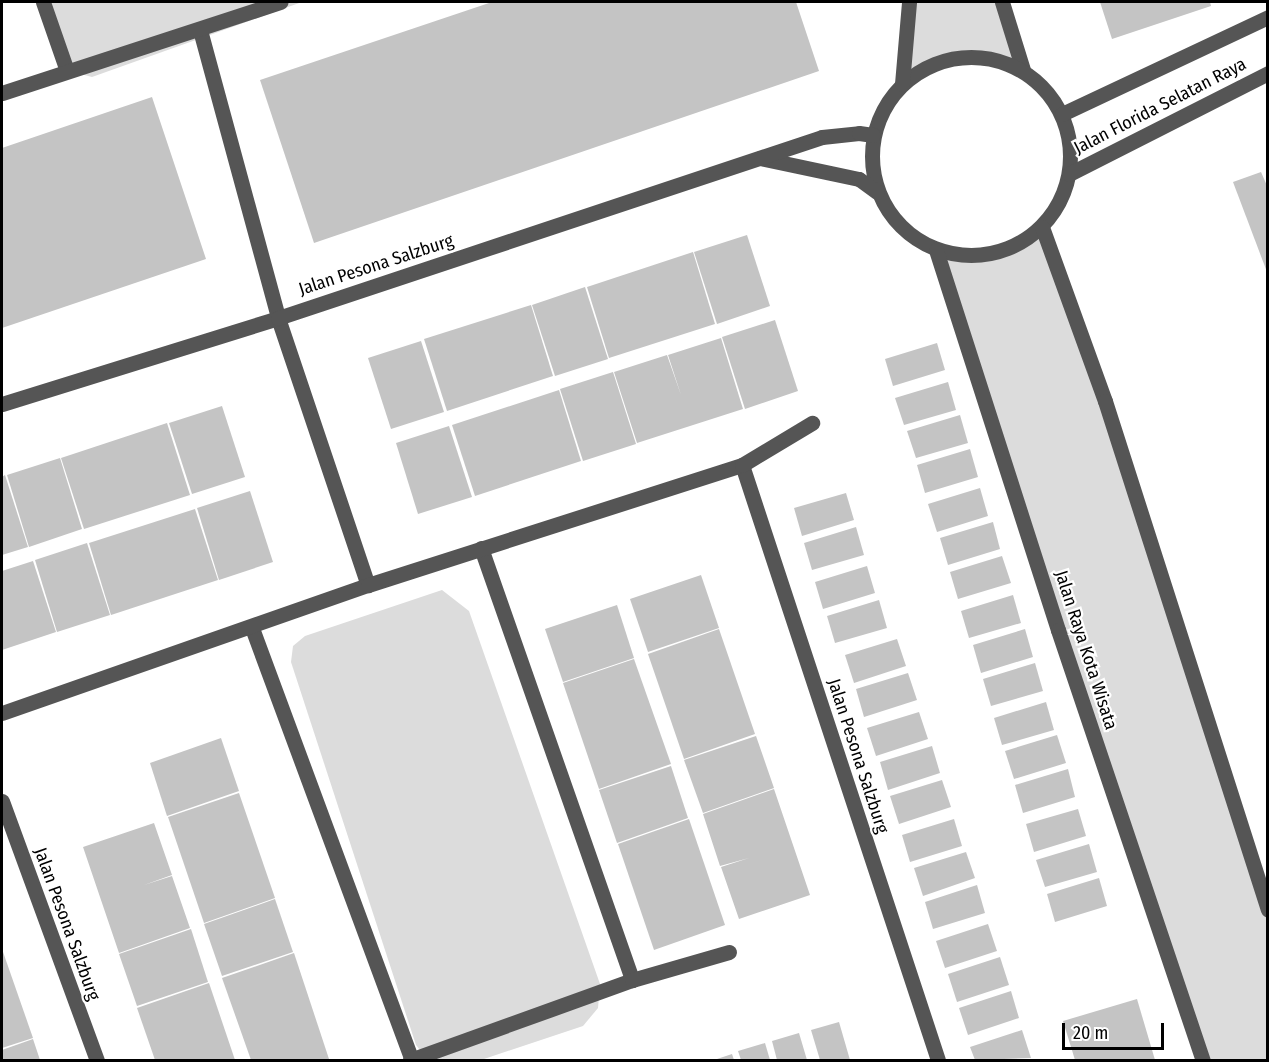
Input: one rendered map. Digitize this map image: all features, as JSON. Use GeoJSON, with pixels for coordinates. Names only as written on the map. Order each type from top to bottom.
{"type":"FeatureCollection","features":[{"type":"Feature","properties":{"kind":"street"},"geometry":{"type":"LineString","coordinates":[[44,2],[67,71]]}},
{"type":"Feature","properties":{"kind":"street"},"geometry":{"type":"LineString","coordinates":[[2,93],[280,2]]}},
{"type":"Feature","properties":{"kind":"street"},"geometry":{"type":"LineString","coordinates":[[902,84],[909,2]]}},
{"type":"Feature","properties":{"kind":"street"},"geometry":{"type":"LineString","coordinates":[[1002,2],[1023,70]]}},
{"type":"Feature","properties":{"kind":"street","name":"Jalan Florida Selatan Raya"},"geometry":{"type":"LineString","coordinates":[[1062,114],[1268,17]]}},
{"type":"Feature","properties":{"kind":"street"},"geometry":{"type":"LineString","coordinates":[[200,30],[278,318],[368,585]]}},
{"type":"Feature","properties":{"kind":"street"},"geometry":{"type":"LineString","coordinates":[[960,57],[993,58],[1023,70],[1046,89],[1062,114],[1070,143],[1069,174],[1059,202],[1042,227],[1019,244],[992,254],[964,256],[936,250],[904,230],[891,217],[877,192],[871,164],[873,135],[884,107],[902,84],[929,65],[960,57]]}},
{"type":"Feature","properties":{"kind":"street","name":"Jalan Florida Selatan Raya"},"geometry":{"type":"LineString","coordinates":[[1069,174],[1268,73]]}},
{"type":"Feature","properties":{"kind":"street","name":"Jalan Pesona Salzburg"},"geometry":{"type":"LineString","coordinates":[[2,404],[278,318],[822,137],[859,133],[873,135]]}},
{"type":"Feature","properties":{"kind":"street"},"geometry":{"type":"LineString","coordinates":[[760,158],[859,179],[877,192]]}},
{"type":"Feature","properties":{"kind":"street"},"geometry":{"type":"LineString","coordinates":[[1042,227],[1105,402],[1268,910]]}},
{"type":"Feature","properties":{"kind":"street","name":"Jalan Raya Kota Wisata"},"geometry":{"type":"LineString","coordinates":[[936,250],[1203,1060]]}},
{"type":"Feature","properties":{"kind":"street"},"geometry":{"type":"LineString","coordinates":[[2,713],[252,628],[368,585],[742,465],[812,423]]}},
{"type":"Feature","properties":{"kind":"street","name":"Jalan Pesona Salzburg"},"geometry":{"type":"LineString","coordinates":[[742,465],[938,1060]]}},
{"type":"Feature","properties":{"kind":"street"},"geometry":{"type":"LineString","coordinates":[[481,549],[632,980]]}},
{"type":"Feature","properties":{"kind":"street"},"geometry":{"type":"LineString","coordinates":[[252,628],[411,1060],[632,980],[729,952]]}},
{"type":"Feature","properties":{"kind":"street","name":"Jalan Pesona Salzburg"},"geometry":{"type":"LineString","coordinates":[[2,801],[97,1060]]}},
{"type":"Feature","properties":{"kind":"shaded area"},"geometry":{"type":"Polygon","coordinates":[[[37,2],[302,2],[92,77],[73,72],[37,2]]]}},
{"type":"Feature","properties":{"kind":"shaded area"},"geometry":{"type":"Polygon","coordinates":[[[909,2],[1002,2],[1023,70],[993,58],[960,57],[929,65],[902,84],[909,2]]]}},
{"type":"Feature","properties":{"kind":"shaded area"},"geometry":{"type":"Polygon","coordinates":[[[1042,227],[1267,908],[1267,1060],[1203,1060],[936,250],[964,256],[992,254],[1019,244],[1042,227]]]}},
{"type":"Feature","properties":{"kind":"shaded area"},"geometry":{"type":"Polygon","coordinates":[[[442,590],[469,611],[600,984],[598,1008],[583,1026],[481,1060],[428,1060],[416,1045],[291,662],[293,646],[305,636],[442,590]]]}},
{"type":"Feature","properties":{"kind":"building"},"geometry":{"type":"Polygon","coordinates":[[[492,2],[796,2],[819,71],[314,243],[260,80],[492,2]]]}},
{"type":"Feature","properties":{"kind":"building"},"geometry":{"type":"Polygon","coordinates":[[[1100,2],[1210,2],[1211,6],[1112,39],[1100,2]]]}},
{"type":"Feature","properties":{"kind":"building"},"geometry":{"type":"Polygon","coordinates":[[[152,97],[206,259],[2,328],[2,148],[152,97]]]}},
{"type":"Feature","properties":{"kind":"building"},"geometry":{"type":"Polygon","coordinates":[[[1261,172],[1268,188],[1267,272],[1233,182],[1261,172]]]}},
{"type":"Feature","properties":{"kind":"building"},"geometry":{"type":"Polygon","coordinates":[[[747,235],[770,306],[717,324],[694,252],[747,235]]]}},
{"type":"Feature","properties":{"kind":"building"},"geometry":{"type":"Polygon","coordinates":[[[693,252],[715,324],[609,358],[587,287],[693,252]]]}},
{"type":"Feature","properties":{"kind":"building"},"geometry":{"type":"Polygon","coordinates":[[[585,287],[608,359],[555,376],[532,305],[585,287]]]}},
{"type":"Feature","properties":{"kind":"building"},"geometry":{"type":"Polygon","coordinates":[[[531,305],[553,376],[447,411],[424,339],[531,305]]]}},
{"type":"Feature","properties":{"kind":"building"},"geometry":{"type":"Polygon","coordinates":[[[775,320],[798,391],[745,409],[722,337],[775,320]]]}},
{"type":"Feature","properties":{"kind":"building"},"geometry":{"type":"Polygon","coordinates":[[[721,338],[743,409],[637,443],[614,372],[667,355],[681,395],[668,355],[721,338]]]}},
{"type":"Feature","properties":{"kind":"building"},"geometry":{"type":"Polygon","coordinates":[[[421,341],[444,412],[391,429],[368,358],[421,341]]]}},
{"type":"Feature","properties":{"kind":"building"},"geometry":{"type":"Polygon","coordinates":[[[937,343],[945,370],[893,386],[885,359],[937,343]]]}},
{"type":"Feature","properties":{"kind":"building"},"geometry":{"type":"Polygon","coordinates":[[[613,372],[636,444],[583,461],[560,389],[613,372]]]}},
{"type":"Feature","properties":{"kind":"building"},"geometry":{"type":"Polygon","coordinates":[[[948,382],[956,410],[904,425],[895,398],[948,382]]]}},
{"type":"Feature","properties":{"kind":"building"},"geometry":{"type":"Polygon","coordinates":[[[559,390],[581,461],[475,496],[452,425],[559,390]]]}},
{"type":"Feature","properties":{"kind":"building"},"geometry":{"type":"Polygon","coordinates":[[[222,406],[245,477],[192,494],[169,423],[222,406]]]}},
{"type":"Feature","properties":{"kind":"building"},"geometry":{"type":"Polygon","coordinates":[[[960,415],[968,443],[916,458],[907,431],[960,415]]]}},
{"type":"Feature","properties":{"kind":"building"},"geometry":{"type":"Polygon","coordinates":[[[167,423],[190,495],[84,529],[61,458],[167,423]]]}},
{"type":"Feature","properties":{"kind":"building"},"geometry":{"type":"Polygon","coordinates":[[[449,426],[472,497],[418,514],[396,443],[449,426]]]}},
{"type":"Feature","properties":{"kind":"building"},"geometry":{"type":"Polygon","coordinates":[[[970,449],[978,477],[925,493],[917,465],[970,449]]]}},
{"type":"Feature","properties":{"kind":"building"},"geometry":{"type":"Polygon","coordinates":[[[60,458],[82,529],[29,547],[7,475],[60,458]]]}},
{"type":"Feature","properties":{"kind":"building"},"geometry":{"type":"Polygon","coordinates":[[[5,475],[28,547],[2,555],[2,477],[5,475]]]}},
{"type":"Feature","properties":{"kind":"building"},"geometry":{"type":"Polygon","coordinates":[[[980,488],[988,516],[937,532],[928,504],[980,488]]]}},
{"type":"Feature","properties":{"kind":"building"},"geometry":{"type":"Polygon","coordinates":[[[250,491],[273,562],[219,580],[197,508],[250,491]]]}},
{"type":"Feature","properties":{"kind":"building"},"geometry":{"type":"Polygon","coordinates":[[[846,493],[854,520],[802,536],[794,508],[846,493]]]}},
{"type":"Feature","properties":{"kind":"building"},"geometry":{"type":"Polygon","coordinates":[[[195,509],[218,580],[111,615],[89,543],[195,509]]]}},
{"type":"Feature","properties":{"kind":"building"},"geometry":{"type":"Polygon","coordinates":[[[993,522],[1000,549],[948,565],[940,538],[993,522]]]}},
{"type":"Feature","properties":{"kind":"building"},"geometry":{"type":"Polygon","coordinates":[[[856,527],[864,555],[812,570],[804,543],[856,527]]]}},
{"type":"Feature","properties":{"kind":"building"},"geometry":{"type":"Polygon","coordinates":[[[87,543],[110,615],[57,632],[35,560],[87,543]]]}},
{"type":"Feature","properties":{"kind":"building"},"geometry":{"type":"Polygon","coordinates":[[[1002,556],[1011,583],[958,599],[950,572],[1002,556]]]}},
{"type":"Feature","properties":{"kind":"building"},"geometry":{"type":"Polygon","coordinates":[[[33,561],[56,632],[2,650],[2,571],[33,561]]]}},
{"type":"Feature","properties":{"kind":"building"},"geometry":{"type":"Polygon","coordinates":[[[867,566],[875,593],[823,609],[815,582],[867,566]]]}},
{"type":"Feature","properties":{"kind":"building"},"geometry":{"type":"Polygon","coordinates":[[[701,575],[719,628],[648,652],[630,599],[701,575]]]}},
{"type":"Feature","properties":{"kind":"building"},"geometry":{"type":"Polygon","coordinates":[[[1013,595],[1021,623],[969,638],[961,611],[1013,595]]]}},
{"type":"Feature","properties":{"kind":"building"},"geometry":{"type":"Polygon","coordinates":[[[879,600],[887,628],[835,643],[827,616],[879,600]]]}},
{"type":"Feature","properties":{"kind":"building"},"geometry":{"type":"Polygon","coordinates":[[[617,605],[634,658],[563,682],[545,629],[617,605]]]}},
{"type":"Feature","properties":{"kind":"building"},"geometry":{"type":"Polygon","coordinates":[[[719,629],[755,734],[684,759],[648,654],[719,629]]]}},
{"type":"Feature","properties":{"kind":"building"},"geometry":{"type":"Polygon","coordinates":[[[1025,629],[1033,657],[981,673],[973,645],[1025,629]]]}},
{"type":"Feature","properties":{"kind":"building"},"geometry":{"type":"Polygon","coordinates":[[[897,639],[906,666],[854,683],[845,655],[897,639]]]}},
{"type":"Feature","properties":{"kind":"building"},"geometry":{"type":"Polygon","coordinates":[[[634,659],[671,764],[599,789],[563,683],[634,659]]]}},
{"type":"Feature","properties":{"kind":"building"},"geometry":{"type":"Polygon","coordinates":[[[1035,663],[1043,691],[991,706],[983,679],[1035,663]]]}},
{"type":"Feature","properties":{"kind":"building"},"geometry":{"type":"Polygon","coordinates":[[[908,673],[917,700],[864,717],[856,689],[908,673]]]}},
{"type":"Feature","properties":{"kind":"building"},"geometry":{"type":"Polygon","coordinates":[[[1046,702],[1054,730],[1002,745],[994,718],[1046,702]]]}},
{"type":"Feature","properties":{"kind":"building"},"geometry":{"type":"Polygon","coordinates":[[[919,712],[928,739],[876,756],[867,728],[919,712]]]}},
{"type":"Feature","properties":{"kind":"building"},"geometry":{"type":"Polygon","coordinates":[[[1057,735],[1066,763],[1014,779],[1005,751],[1057,735]]]}},
{"type":"Feature","properties":{"kind":"building"},"geometry":{"type":"Polygon","coordinates":[[[756,736],[774,788],[703,813],[684,760],[756,736]]]}},
{"type":"Feature","properties":{"kind":"building"},"geometry":{"type":"Polygon","coordinates":[[[221,738],[239,791],[167,816],[150,763],[221,738]]]}},
{"type":"Feature","properties":{"kind":"building"},"geometry":{"type":"Polygon","coordinates":[[[932,746],[940,773],[888,790],[880,762],[932,746]]]}},
{"type":"Feature","properties":{"kind":"building"},"geometry":{"type":"Polygon","coordinates":[[[671,766],[688,818],[617,843],[599,790],[671,766]]]}},
{"type":"Feature","properties":{"kind":"building"},"geometry":{"type":"Polygon","coordinates":[[[1068,769],[1075,797],[1023,813],[1015,785],[1068,769]]]}},
{"type":"Feature","properties":{"kind":"building"},"geometry":{"type":"Polygon","coordinates":[[[942,780],[951,807],[899,824],[890,796],[942,780]]]}},
{"type":"Feature","properties":{"kind":"building"},"geometry":{"type":"Polygon","coordinates":[[[774,789],[810,895],[739,919],[721,867],[749,858],[720,866],[703,814],[774,789]]]}},
{"type":"Feature","properties":{"kind":"building"},"geometry":{"type":"Polygon","coordinates":[[[239,793],[275,898],[204,923],[168,817],[239,793]]]}},
{"type":"Feature","properties":{"kind":"building"},"geometry":{"type":"Polygon","coordinates":[[[1078,809],[1086,836],[1034,852],[1026,824],[1078,809]]]}},
{"type":"Feature","properties":{"kind":"building"},"geometry":{"type":"Polygon","coordinates":[[[689,819],[725,925],[654,950],[618,844],[689,819]]]}},
{"type":"Feature","properties":{"kind":"building"},"geometry":{"type":"Polygon","coordinates":[[[954,819],[962,846],[910,862],[902,835],[954,819]]]}},
{"type":"Feature","properties":{"kind":"building"},"geometry":{"type":"Polygon","coordinates":[[[154,823],[172,875],[144,885],[172,876],[190,928],[119,953],[83,847],[154,823]]]}},
{"type":"Feature","properties":{"kind":"building"},"geometry":{"type":"Polygon","coordinates":[[[1089,844],[1097,872],[1045,887],[1036,860],[1089,844]]]}},
{"type":"Feature","properties":{"kind":"building"},"geometry":{"type":"Polygon","coordinates":[[[966,852],[975,878],[923,896],[914,868],[966,852]]]}},
{"type":"Feature","properties":{"kind":"building"},"geometry":{"type":"Polygon","coordinates":[[[1099,878],[1107,906],[1055,922],[1047,894],[1099,878]]]}},
{"type":"Feature","properties":{"kind":"building"},"geometry":{"type":"Polygon","coordinates":[[[977,885],[985,913],[933,929],[925,902],[977,885]]]}},
{"type":"Feature","properties":{"kind":"building"},"geometry":{"type":"Polygon","coordinates":[[[275,899],[293,952],[222,976],[204,924],[275,899]]]}},
{"type":"Feature","properties":{"kind":"building"},"geometry":{"type":"Polygon","coordinates":[[[988,924],[997,951],[945,968],[936,941],[988,924]]]}},
{"type":"Feature","properties":{"kind":"building"},"geometry":{"type":"Polygon","coordinates":[[[191,929],[208,982],[137,1006],[119,954],[191,929]]]}},
{"type":"Feature","properties":{"kind":"building"},"geometry":{"type":"Polygon","coordinates":[[[2,949],[33,1038],[2,1048],[2,949]]]}},
{"type":"Feature","properties":{"kind":"building"},"geometry":{"type":"Polygon","coordinates":[[[294,953],[329,1059],[251,1060],[222,978],[294,953]]]}},
{"type":"Feature","properties":{"kind":"building"},"geometry":{"type":"Polygon","coordinates":[[[1000,957],[1009,985],[957,1002],[948,974],[1000,957]]]}},
{"type":"Feature","properties":{"kind":"building"},"geometry":{"type":"Polygon","coordinates":[[[209,983],[235,1060],[155,1060],[137,1008],[209,983]]]}},
{"type":"Feature","properties":{"kind":"building"},"geometry":{"type":"Polygon","coordinates":[[[1011,991],[1019,1018],[968,1035],[959,1008],[1011,991]]]}},
{"type":"Feature","properties":{"kind":"building"},"geometry":{"type":"Polygon","coordinates":[[[1137,999],[1155,1060],[1075,1060],[1063,1021],[1137,999]]]}},
{"type":"Feature","properties":{"kind":"building"},"geometry":{"type":"Polygon","coordinates":[[[839,1022],[850,1060],[820,1060],[811,1030],[839,1022]]]}},
{"type":"Feature","properties":{"kind":"building"},"geometry":{"type":"Polygon","coordinates":[[[1022,1030],[1031,1058],[975,1060],[970,1047],[1022,1030]]]}},
{"type":"Feature","properties":{"kind":"building"},"geometry":{"type":"Polygon","coordinates":[[[799,1033],[807,1060],[777,1060],[772,1041],[799,1033]]]}},
{"type":"Feature","properties":{"kind":"building"},"geometry":{"type":"Polygon","coordinates":[[[33,1039],[40,1060],[2,1060],[2,1050],[33,1039]]]}},
{"type":"Feature","properties":{"kind":"building"},"geometry":{"type":"Polygon","coordinates":[[[765,1043],[770,1060],[741,1060],[738,1051],[765,1043]]]}},
{"type":"Feature","properties":{"kind":"building"},"geometry":{"type":"Polygon","coordinates":[[[732,1054],[734,1060],[714,1060],[732,1054]]]}}]}
